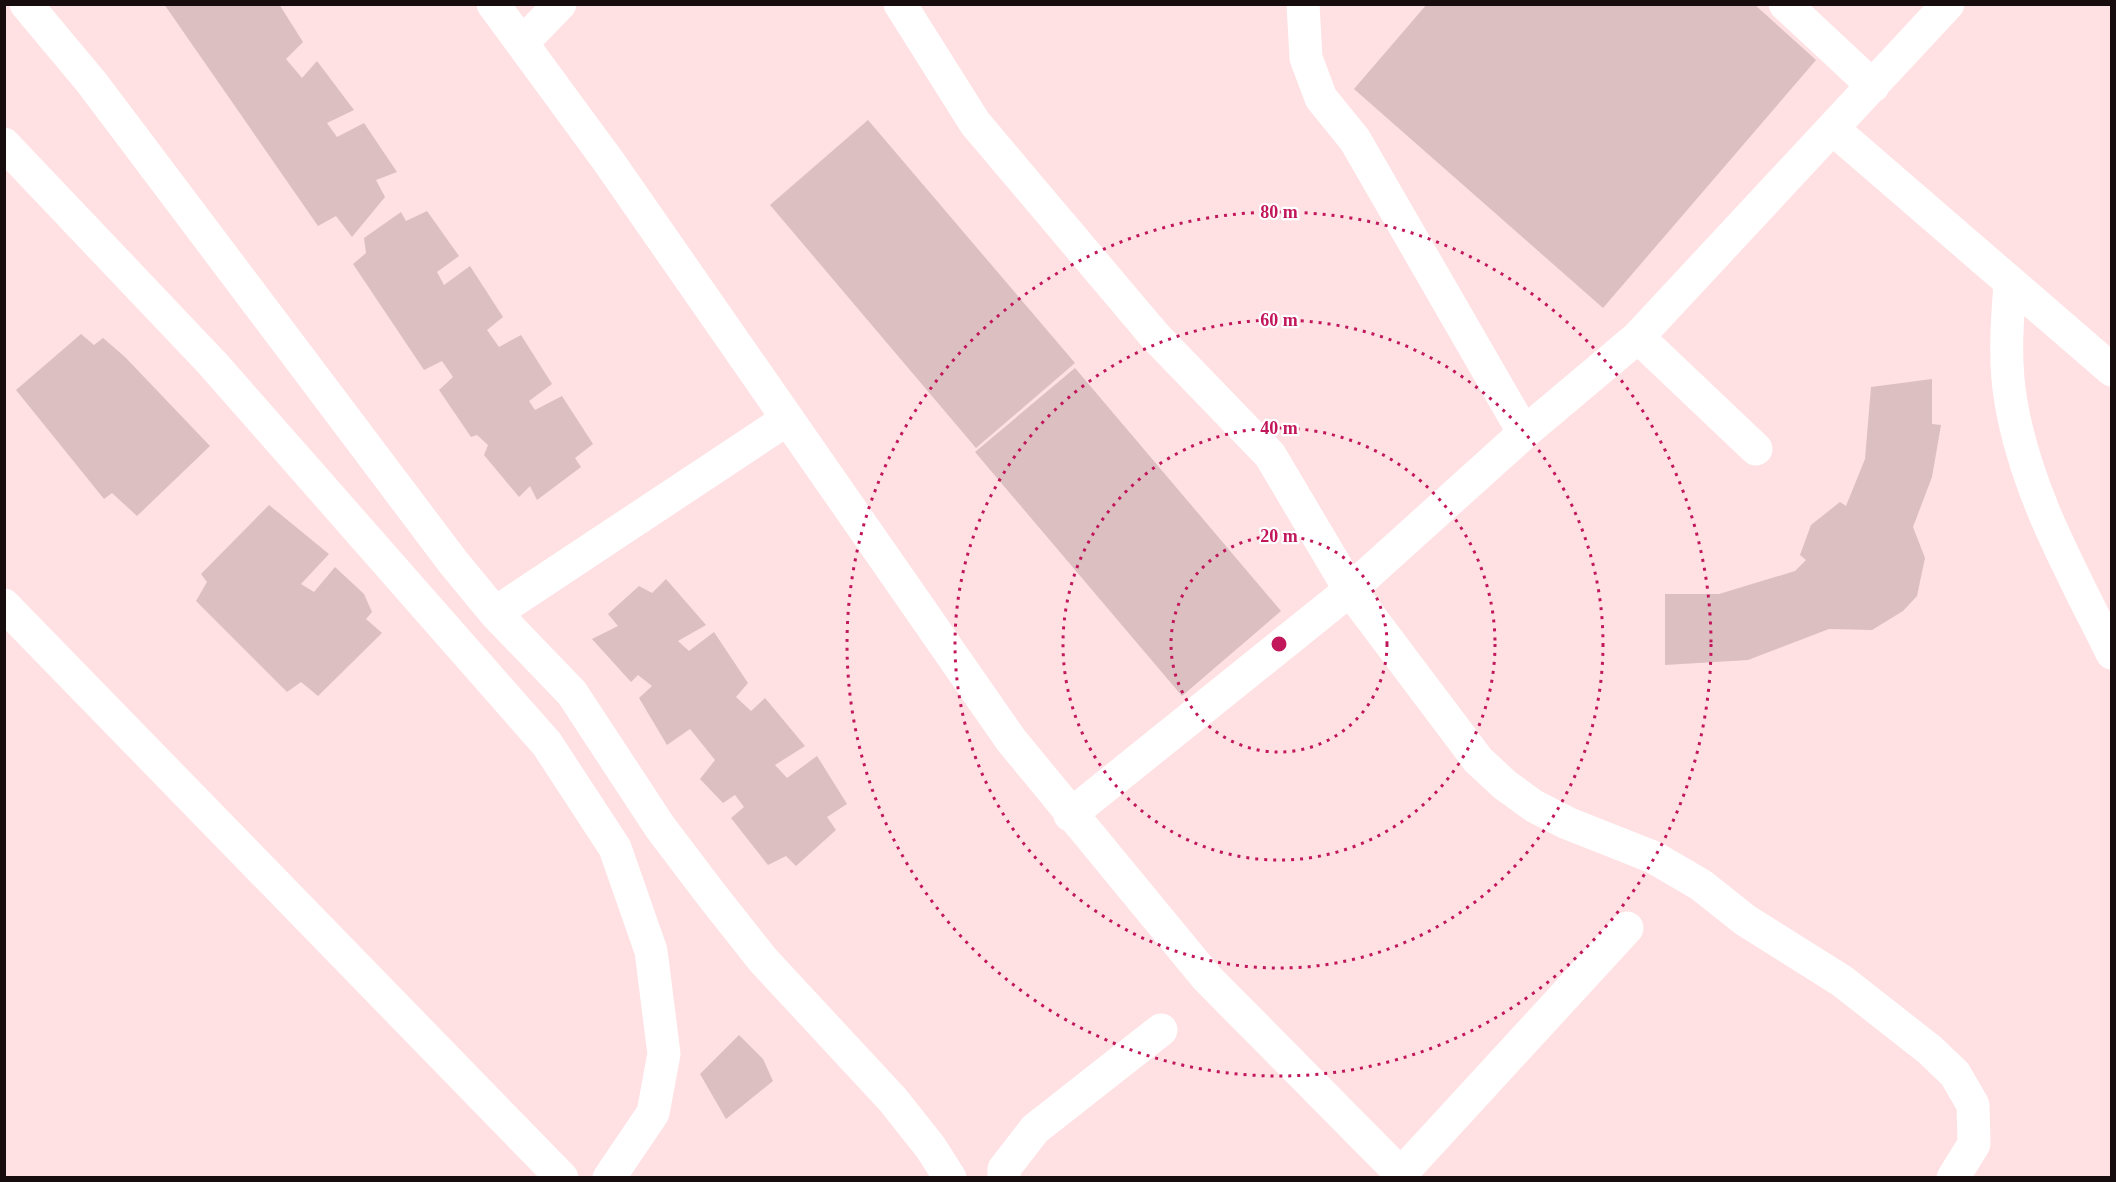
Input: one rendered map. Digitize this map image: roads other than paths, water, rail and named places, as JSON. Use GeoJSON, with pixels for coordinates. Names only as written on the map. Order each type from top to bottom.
{"type":"FeatureCollection","features":[{"type":"Feature","properties":{"kind":"street"},"geometry":{"type":"LineString","coordinates":[[26,4],[92,83],[252,298],[495,613],[572,693],[660,827],[710,893],[763,960],[893,1100],[931,1148],[950,1178]]}},
{"type":"Feature","properties":{"kind":"street"},"geometry":{"type":"LineString","coordinates":[[493,4],[703,296],[786,420],[1011,740],[1070,815],[1207,978],[1403,1176],[1627,928]]}},
{"type":"Feature","properties":{"kind":"street"},"geometry":{"type":"LineString","coordinates":[[522,43],[560,4]]}},
{"type":"Feature","properties":{"kind":"street"},"geometry":{"type":"LineString","coordinates":[[900,4],[975,123],[1155,336],[1270,455],[1350,590],[1478,760],[1505,785],[1534,806],[1567,823],[1653,856],[1701,885],[1746,920],[1842,981],[1930,1050],[1955,1074],[1974,1105],[1974,1144],[1953,1178]]}},
{"type":"Feature","properties":{"kind":"street"},"geometry":{"type":"LineString","coordinates":[[1302,4],[1306,58],[1322,98],[1354,140],[1524,433]]}},
{"type":"Feature","properties":{"kind":"street"},"geometry":{"type":"LineString","coordinates":[[1785,4],[1873,86]]}},
{"type":"Feature","properties":{"kind":"street"},"geometry":{"type":"LineString","coordinates":[[1070,815],[1350,590],[1524,433],[1638,337],[1948,4]]}},
{"type":"Feature","properties":{"kind":"street"},"geometry":{"type":"LineString","coordinates":[[1833,129],[2112,370]]}},
{"type":"Feature","properties":{"kind":"street"},"geometry":{"type":"LineString","coordinates":[[4,144],[212,363],[547,744],[615,848],[651,951],[664,1054],[653,1113],[609,1178]]}},
{"type":"Feature","properties":{"kind":"street"},"geometry":{"type":"LineString","coordinates":[[2010,283],[2006,342],[2011,401],[2024,459],[2044,514],[2112,653]]}},
{"type":"Feature","properties":{"kind":"street"},"geometry":{"type":"LineString","coordinates":[[1638,337],[1756,449]]}},
{"type":"Feature","properties":{"kind":"street"},"geometry":{"type":"LineString","coordinates":[[495,613],[786,420]]}},
{"type":"Feature","properties":{"kind":"street"},"geometry":{"type":"LineString","coordinates":[[4,605],[562,1178]]}},
{"type":"Feature","properties":{"kind":"street"},"geometry":{"type":"LineString","coordinates":[[1004,1178],[1004,1169],[1035,1129],[1161,1030]]}}]}
